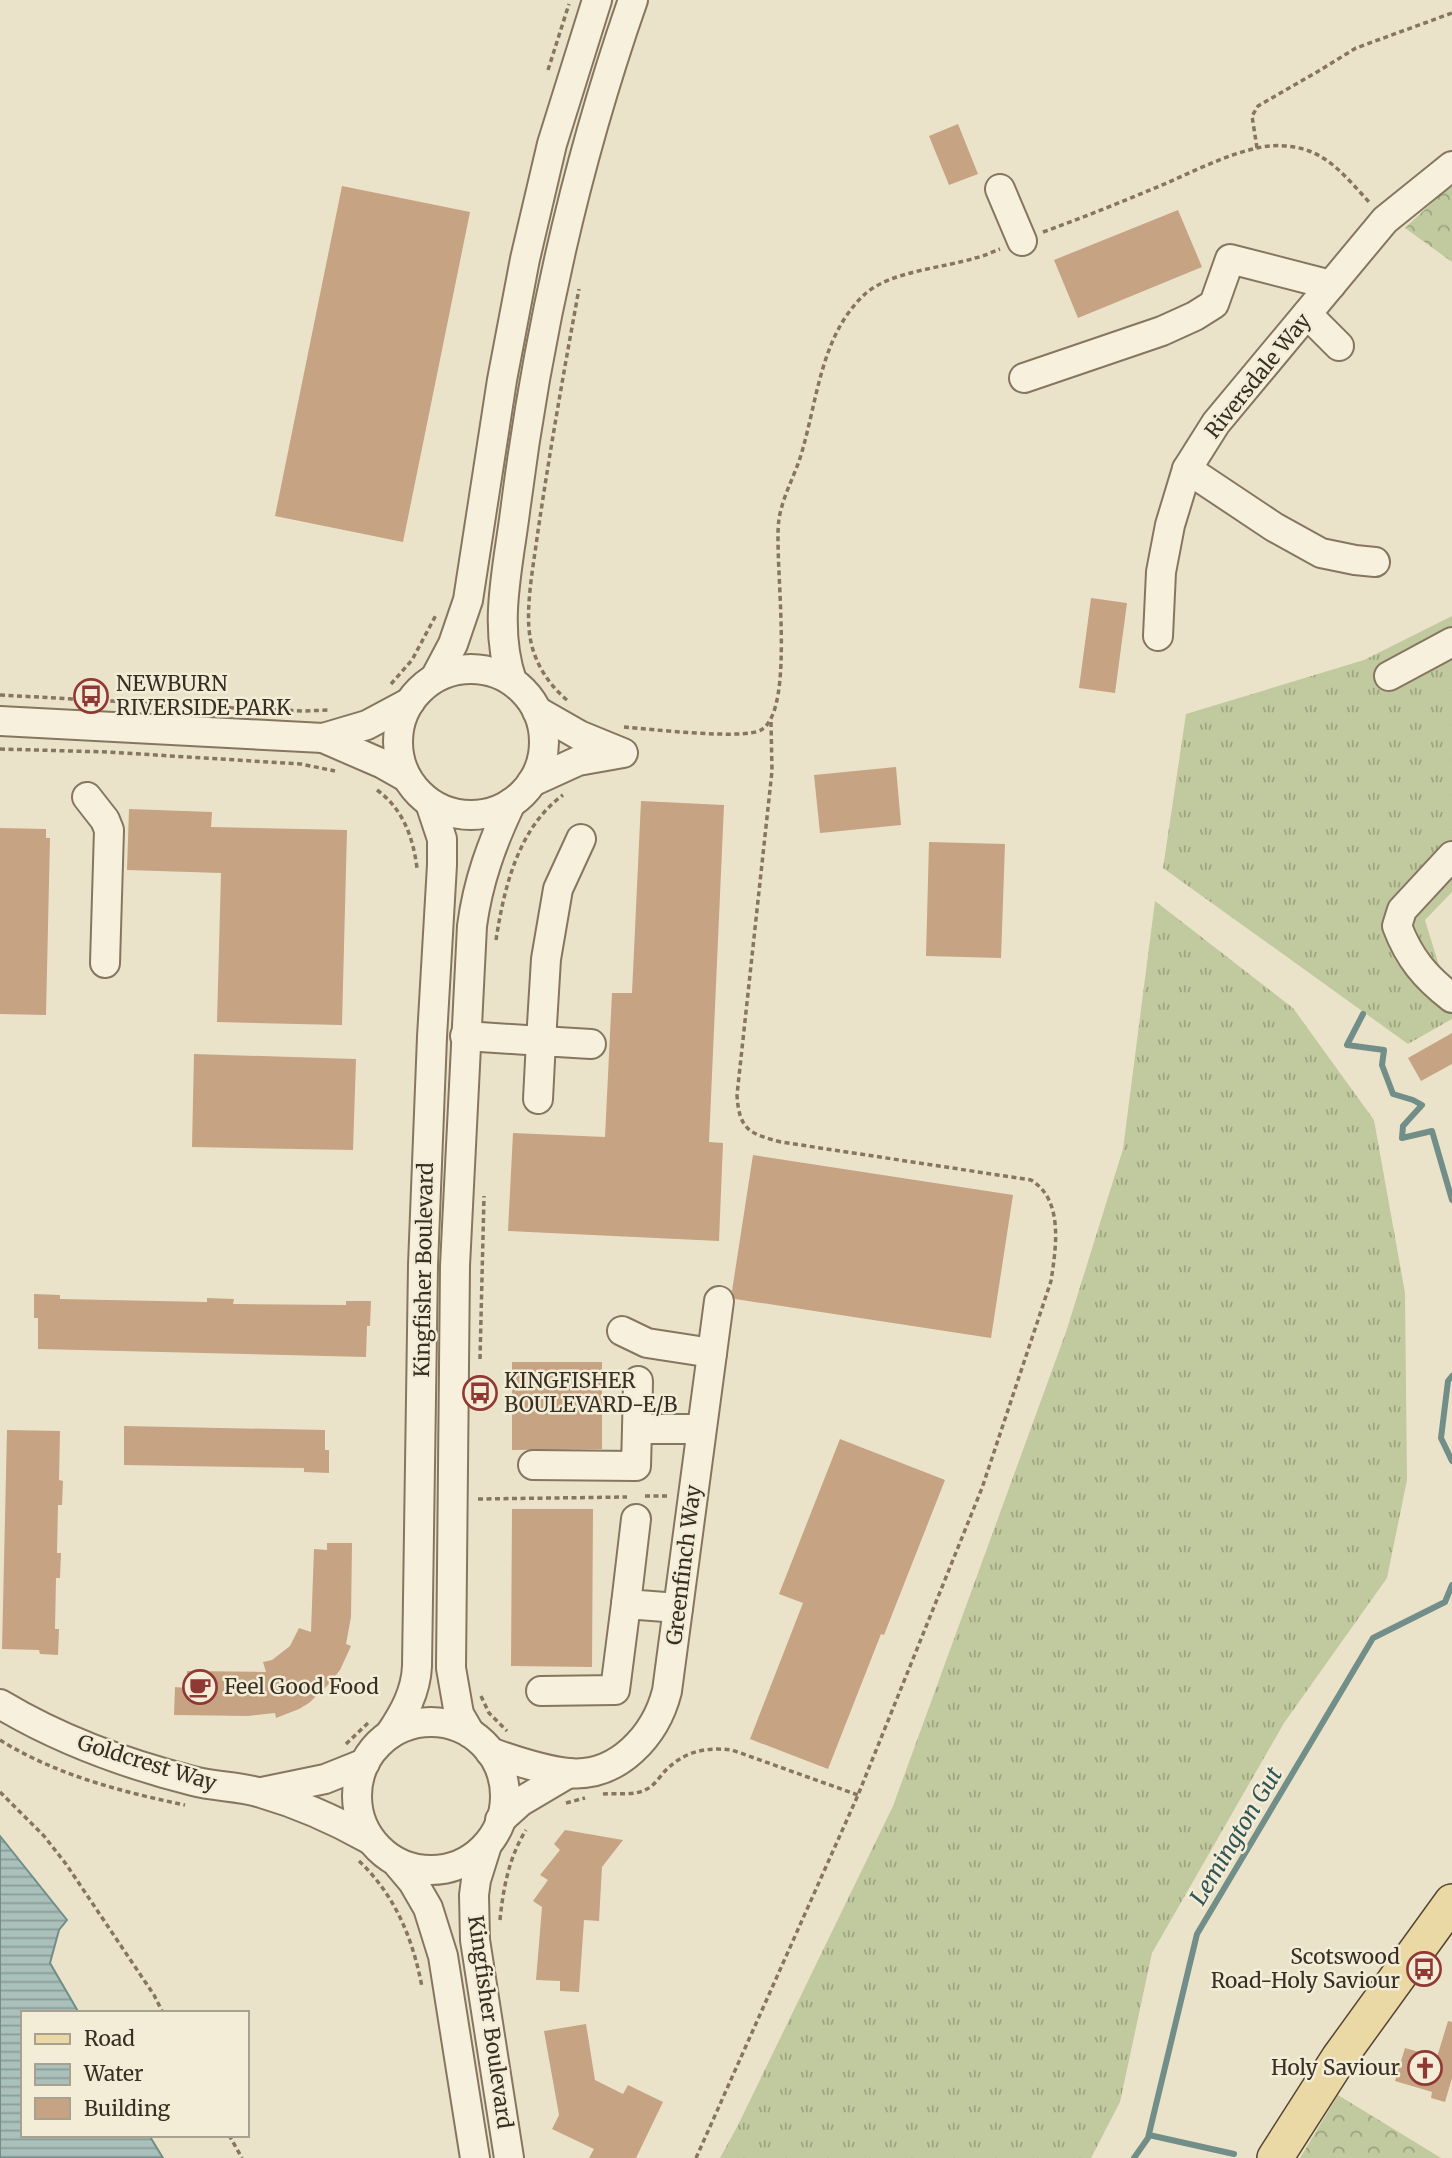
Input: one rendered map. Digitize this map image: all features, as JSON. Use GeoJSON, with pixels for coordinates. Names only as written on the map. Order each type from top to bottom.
{"type":"FeatureCollection","features":[{"type":"Feature","properties":{"kind":"main road"},"geometry":{"type":"LineString","coordinates":[[1275,2158],[1339,2058],[1452,1902]]}},
{"type":"Feature","properties":{"kind":"street"},"geometry":{"type":"LineString","coordinates":[[0,721],[367,725],[398,695],[417,693],[435,678],[453,644],[468,600],[502,380],[525,258],[552,144],[597,0]]}},
{"type":"Feature","properties":{"kind":"street"},"geometry":{"type":"LineString","coordinates":[[512,681],[503,649],[504,597],[518,487],[544,332],[585,150],[633,0]]}},
{"type":"Feature","properties":{"kind":"street","name":"Riversdale Way"},"geometry":{"type":"LineString","coordinates":[[1158,636],[1161,572],[1170,525],[1187,469],[1216,424],[1385,220],[1452,166]]}},
{"type":"Feature","properties":{"kind":"street"},"geometry":{"type":"LineString","coordinates":[[1000,189],[1022,240]]}},
{"type":"Feature","properties":{"kind":"street"},"geometry":{"type":"LineString","coordinates":[[1024,378],[1162,331],[1195,316],[1214,304],[1230,259],[1331,285]]}},
{"type":"Feature","properties":{"kind":"street"},"geometry":{"type":"LineString","coordinates":[[1307,314],[1339,346]]}},
{"type":"Feature","properties":{"kind":"street"},"geometry":{"type":"LineString","coordinates":[[1187,469],[1274,527],[1321,553],[1375,562]]}},
{"type":"Feature","properties":{"kind":"street"},"geometry":{"type":"LineString","coordinates":[[1389,676],[1452,642]]}},
{"type":"Feature","properties":{"kind":"street"},"geometry":{"type":"LineString","coordinates":[[398,695],[400,762],[413,787],[430,803],[445,811],[479,815],[496,811],[511,803],[532,782],[539,769],[544,747],[542,725],[537,711],[530,699],[512,681],[495,673],[464,669],[435,678]]}},
{"type":"Feature","properties":{"kind":"street"},"geometry":{"type":"LineString","coordinates":[[532,782],[567,765],[623,753],[579,735],[537,711]]}},
{"type":"Feature","properties":{"kind":"street"},"geometry":{"type":"LineString","coordinates":[[325,724],[376,760],[407,777]]}},
{"type":"Feature","properties":{"kind":"street"},"geometry":{"type":"LineString","coordinates":[[87,797],[105,820],[109,830],[105,963]]}},
{"type":"Feature","properties":{"kind":"street","name":"Kingfisher Boulevard"},"geometry":{"type":"LineString","coordinates":[[382,1725],[410,1700],[417,1676],[423,1251],[442,865],[442,839],[430,803]]}},
{"type":"Feature","properties":{"kind":"street","name":"Kingfisher Boulevard"},"geometry":{"type":"LineString","coordinates":[[470,1733],[459,1714],[451,1653],[455,1266],[472,926],[476,899],[492,843],[511,803]]}},
{"type":"Feature","properties":{"kind":"street"},"geometry":{"type":"LineString","coordinates":[[538,1099],[547,959],[558,889],[581,839]]}},
{"type":"Feature","properties":{"kind":"street"},"geometry":{"type":"LineString","coordinates":[[1452,856],[1402,910],[1397,926],[1404,946],[1427,978],[1452,998]]}},
{"type":"Feature","properties":{"kind":"street"},"geometry":{"type":"LineString","coordinates":[[466,1036],[592,1044]]}},
{"type":"Feature","properties":{"kind":"street","name":"Greenfinch Way"},"geometry":{"type":"LineString","coordinates":[[500,1743],[522,1762],[569,1773],[596,1770],[618,1761],[639,1745],[654,1726],[663,1708],[719,1301]]}},
{"type":"Feature","properties":{"kind":"street"},"geometry":{"type":"LineString","coordinates":[[622,1331],[647,1343],[712,1353]]}},
{"type":"Feature","properties":{"kind":"street"},"geometry":{"type":"LineString","coordinates":[[533,1465],[636,1466],[638,1381]]}},
{"type":"Feature","properties":{"kind":"street"},"geometry":{"type":"LineString","coordinates":[[637,1429],[701,1429]]}},
{"type":"Feature","properties":{"kind":"street"},"geometry":{"type":"LineString","coordinates":[[541,1691],[615,1690],[636,1520]]}},
{"type":"Feature","properties":{"kind":"street"},"geometry":{"type":"LineString","coordinates":[[626,1604],[678,1608]]}},
{"type":"Feature","properties":{"kind":"street","name":"Goldcrest Way"},"geometry":{"type":"LineString","coordinates":[[0,1704],[67,1739],[117,1759],[196,1782],[259,1792]]}},
{"type":"Feature","properties":{"kind":"street"},"geometry":{"type":"LineString","coordinates":[[259,1792],[326,1816],[362,1848],[397,1863],[425,1870],[441,1869],[465,1863],[487,1845],[500,1820],[505,1793],[498,1764],[500,1743],[442,1723],[404,1728],[382,1725],[360,1778],[358,1792],[362,1848]]}},
{"type":"Feature","properties":{"kind":"street"},"geometry":{"type":"LineString","coordinates":[[259,1792],[326,1779],[365,1763]]}},
{"type":"Feature","properties":{"kind":"street","name":"Greenfinch Way"},"geometry":{"type":"LineString","coordinates":[[500,1820],[520,1802],[569,1773]]}},
{"type":"Feature","properties":{"kind":"street","name":"Kingfisher Boulevard"},"geometry":{"type":"LineString","coordinates":[[487,1845],[474,1895],[475,1940],[509,2158]]}},
{"type":"Feature","properties":{"kind":"street","name":"Kingfisher Boulevard"},"geometry":{"type":"LineString","coordinates":[[397,1863],[413,1882],[428,1908],[443,1956],[475,2158]]}},
{"type":"Feature","properties":{"kind":"path"},"geometry":{"type":"LineString","coordinates":[[1257,148],[1252,116],[1258,106],[1356,48],[1452,13]]}},
{"type":"Feature","properties":{"kind":"path"},"geometry":{"type":"LineString","coordinates":[[695,2158],[858,1795],[982,1488],[1051,1281],[1055,1255],[1052,1208],[1046,1193],[1031,1180],[781,1142],[760,1136],[746,1128],[738,1112],[737,1095],[772,771],[771,720],[780,672],[782,617],[777,553],[779,520],[803,450],[822,369],[834,336],[850,310],[867,292],[882,284],[973,259],[1108,208],[1220,160],[1257,148],[1293,146],[1326,159],[1350,180],[1385,220]]}},
{"type":"Feature","properties":{"kind":"path"},"geometry":{"type":"LineString","coordinates":[[568,701],[551,683],[534,654],[528,629],[533,569],[550,450],[581,279]]}},
{"type":"Feature","properties":{"kind":"path"},"geometry":{"type":"LineString","coordinates":[[398,695],[403,672],[439,608]]}},
{"type":"Feature","properties":{"kind":"path"},"geometry":{"type":"LineString","coordinates":[[0,695],[191,706]]}},
{"type":"Feature","properties":{"kind":"path"},"geometry":{"type":"LineString","coordinates":[[205,706],[325,724],[340,709]]}},
{"type":"Feature","properties":{"kind":"path"},"geometry":{"type":"LineString","coordinates":[[614,724],[693,733],[748,733],[761,730],[771,720]]}},
{"type":"Feature","properties":{"kind":"path"},"geometry":{"type":"LineString","coordinates":[[0,749],[107,752],[301,764],[343,773]]}},
{"type":"Feature","properties":{"kind":"path"},"geometry":{"type":"LineString","coordinates":[[375,788],[391,801],[403,818],[415,854],[417,875]]}},
{"type":"Feature","properties":{"kind":"path"},"geometry":{"type":"LineString","coordinates":[[495,948],[512,870],[523,844],[544,811],[565,794]]}},
{"type":"Feature","properties":{"kind":"path"},"geometry":{"type":"LineString","coordinates":[[480,1364],[484,1188]]}},
{"type":"Feature","properties":{"kind":"path"},"geometry":{"type":"LineString","coordinates":[[478,1499],[678,1496]]}},
{"type":"Feature","properties":{"kind":"path"},"geometry":{"type":"LineString","coordinates":[[480,1693],[500,1743]]}},
{"type":"Feature","properties":{"kind":"path"},"geometry":{"type":"LineString","coordinates":[[340,1749],[355,1737],[382,1725]]}},
{"type":"Feature","properties":{"kind":"path"},"geometry":{"type":"LineString","coordinates":[[601,1794],[647,1789],[676,1761],[689,1753],[718,1749],[732,1750],[858,1795]]}},
{"type":"Feature","properties":{"kind":"path"},"geometry":{"type":"LineString","coordinates":[[0,1792],[44,1836],[66,1864],[162,2011]]}},
{"type":"Feature","properties":{"kind":"path"},"geometry":{"type":"LineString","coordinates":[[564,1804],[589,1797]]}},
{"type":"Feature","properties":{"kind":"path"},"geometry":{"type":"LineString","coordinates":[[499,1926],[502,1897],[510,1864],[528,1826]]}},
{"type":"Feature","properties":{"kind":"path"},"geometry":{"type":"LineString","coordinates":[[362,1848],[408,1932],[423,1992]]}},
{"type":"Feature","properties":{"kind":"path"},"geometry":{"type":"LineString","coordinates":[[230,2137],[242,2158]]}},
{"type":"Feature","properties":{"kind":"green space"},"geometry":{"type":"Polygon","coordinates":[[[1452,184],[1452,262],[1405,228],[1452,184]]]}},
{"type":"Feature","properties":{"kind":"green space"},"geometry":{"type":"Polygon","coordinates":[[[1452,616],[1452,892],[1425,920],[1452,1008],[1452,1019],[1408,1044],[1163,868],[1186,714],[1364,660],[1452,616]]]}},
{"type":"Feature","properties":{"kind":"green space"},"geometry":{"type":"Polygon","coordinates":[[[1155,901],[1293,1008],[1374,1120],[1405,1293],[1407,1480],[1387,1578],[1284,1723],[1152,1953],[1120,2102],[1091,2158],[720,2158],[893,1806],[1066,1332],[1123,1149],[1155,901]]]}},
{"type":"Feature","properties":{"kind":"green space"},"geometry":{"type":"Polygon","coordinates":[[[1338,2095],[1441,2158],[1300,2158],[1338,2095]]]}},
{"type":"Feature","properties":{"kind":"water"},"geometry":{"type":"Polygon","coordinates":[[[0,1836],[67,1920],[59,1930],[50,1963],[78,2011],[21,2011],[21,2137],[150,2137],[163,2158],[0,2158],[0,1836]]]}},
{"type":"Feature","properties":{"kind":"building"},"geometry":{"type":"Polygon","coordinates":[[[958,124],[978,174],[949,185],[929,136],[958,124]]]}},
{"type":"Feature","properties":{"kind":"building"},"geometry":{"type":"Polygon","coordinates":[[[342,186],[470,212],[403,542],[275,516],[342,186]]]}},
{"type":"Feature","properties":{"kind":"building"},"geometry":{"type":"Polygon","coordinates":[[[1178,210],[1202,267],[1078,318],[1054,260],[1178,210]]]}},
{"type":"Feature","properties":{"kind":"building"},"geometry":{"type":"Polygon","coordinates":[[[1091,598],[1127,603],[1115,693],[1079,688],[1091,598]]]}},
{"type":"Feature","properties":{"kind":"building"},"geometry":{"type":"Polygon","coordinates":[[[896,767],[901,825],[820,833],[814,775],[896,767]]]}},
{"type":"Feature","properties":{"kind":"building"},"geometry":{"type":"Polygon","coordinates":[[[641,801],[724,805],[709,1142],[723,1143],[719,1241],[508,1231],[513,1133],[605,1137],[612,993],[632,993],[641,801]]]}},
{"type":"Feature","properties":{"kind":"building"},"geometry":{"type":"Polygon","coordinates":[[[129,809],[212,812],[211,827],[347,830],[342,1025],[217,1022],[221,873],[127,870],[129,809]]]}},
{"type":"Feature","properties":{"kind":"building"},"geometry":{"type":"Polygon","coordinates":[[[0,828],[46,829],[46,838],[50,838],[46,1015],[0,1014],[0,828]]]}},
{"type":"Feature","properties":{"kind":"building"},"geometry":{"type":"Polygon","coordinates":[[[929,842],[1005,844],[1001,958],[926,956],[929,842]]]}},
{"type":"Feature","properties":{"kind":"building"},"geometry":{"type":"Polygon","coordinates":[[[1452,1033],[1452,1064],[1421,1081],[1408,1058],[1452,1033]]]}},
{"type":"Feature","properties":{"kind":"building"},"geometry":{"type":"Polygon","coordinates":[[[194,1054],[356,1059],[353,1150],[192,1147],[194,1054]]]}},
{"type":"Feature","properties":{"kind":"building"},"geometry":{"type":"Polygon","coordinates":[[[753,1155],[1013,1195],[991,1338],[735,1299],[732,1291],[753,1155]]]}},
{"type":"Feature","properties":{"kind":"building"},"geometry":{"type":"Polygon","coordinates":[[[34,1294],[60,1295],[60,1299],[207,1302],[207,1298],[234,1299],[233,1304],[346,1305],[346,1301],[371,1301],[366,1357],[38,1349],[38,1318],[34,1318],[34,1294]]]}},
{"type":"Feature","properties":{"kind":"building"},"geometry":{"type":"Polygon","coordinates":[[[512,1362],[602,1362],[602,1449],[512,1450],[512,1362]]]}},
{"type":"Feature","properties":{"kind":"building"},"geometry":{"type":"Polygon","coordinates":[[[124,1426],[325,1430],[325,1450],[329,1450],[329,1473],[304,1472],[304,1468],[124,1465],[124,1426]]]}},
{"type":"Feature","properties":{"kind":"building"},"geometry":{"type":"Polygon","coordinates":[[[7,1430],[60,1431],[59,1480],[63,1481],[62,1505],[58,1505],[57,1553],[61,1553],[60,1578],[56,1578],[55,1629],[59,1629],[58,1655],[40,1654],[39,1650],[2,1649],[7,1430]]]}},
{"type":"Feature","properties":{"kind":"building"},"geometry":{"type":"Polygon","coordinates":[[[840,1439],[945,1480],[828,1769],[750,1739],[803,1603],[779,1594],[840,1439]]]}},
{"type":"Feature","properties":{"kind":"building"},"geometry":{"type":"Polygon","coordinates":[[[512,1509],[593,1509],[592,1667],[511,1666],[512,1509]]]}},
{"type":"Feature","properties":{"kind":"building"},"geometry":{"type":"Polygon","coordinates":[[[327,1543],[352,1543],[351,1617],[346,1644],[351,1646],[331,1682],[309,1703],[276,1718],[275,1713],[248,1716],[174,1715],[175,1687],[186,1688],[187,1671],[266,1672],[263,1662],[272,1660],[290,1646],[299,1628],[311,1632],[314,1549],[327,1550],[327,1543]]]}},
{"type":"Feature","properties":{"kind":"building"},"geometry":{"type":"Polygon","coordinates":[[[565,1830],[623,1840],[602,1867],[599,1921],[584,1920],[579,1992],[560,1991],[560,1981],[536,1980],[542,1907],[533,1901],[548,1880],[540,1875],[560,1850],[554,1844],[565,1830]]]}},
{"type":"Feature","properties":{"kind":"building","name":"Holy Saviour"},"geometry":{"type":"Polygon","coordinates":[[[1448,2021],[1452,2022],[1452,2078],[1445,2102],[1431,2098],[1432,2092],[1395,2081],[1405,2048],[1437,2057],[1448,2021]]]}},
{"type":"Feature","properties":{"kind":"building"},"geometry":{"type":"Polygon","coordinates":[[[586,2024],[595,2080],[623,2094],[628,2085],[663,2102],[636,2158],[589,2158],[594,2149],[552,2129],[559,2115],[544,2031],[586,2024]]]}},
{"type":"Feature","properties":{"kind":"waterway","name":"Lemington Gut"},"geometry":{"type":"LineString","coordinates":[[1363,1014],[1347,1045],[1384,1050],[1382,1065],[1393,1094],[1422,1105],[1403,1126],[1402,1138],[1432,1131],[1452,1200]]}},
{"type":"Feature","properties":{"kind":"waterway","name":"Lemington Gut"},"geometry":{"type":"LineString","coordinates":[[1452,1376],[1448,1381],[1441,1438],[1452,1461]]}},
{"type":"Feature","properties":{"kind":"waterway","name":"Lemington Gut"},"geometry":{"type":"LineString","coordinates":[[1134,2158],[1148,2138],[1197,1934],[1373,1638],[1445,1602],[1452,1585]]}},
{"type":"Feature","properties":{"kind":"waterway"},"geometry":{"type":"LineString","coordinates":[[1149,2135],[1234,2154]]}},
{"type":"Feature","properties":{"kind":"place","name":"NEWBURN RIVERSIDE PARK"},"geometry":{"type":"Point","coordinates":[91,696]}},
{"type":"Feature","properties":{"kind":"place","name":"KINGFISHER BOULEVARD-E/B"},"geometry":{"type":"Point","coordinates":[480,1393]}},
{"type":"Feature","properties":{"kind":"place","name":"Feel Good Food"},"geometry":{"type":"Point","coordinates":[200,1687]}},
{"type":"Feature","properties":{"kind":"place","name":"Scotswood Road-Holy Saviour"},"geometry":{"type":"Point","coordinates":[1424,1969]}},
{"type":"Feature","properties":{"kind":"place","name":"Holy Saviour"},"geometry":{"type":"Point","coordinates":[1425,2068]}}]}
